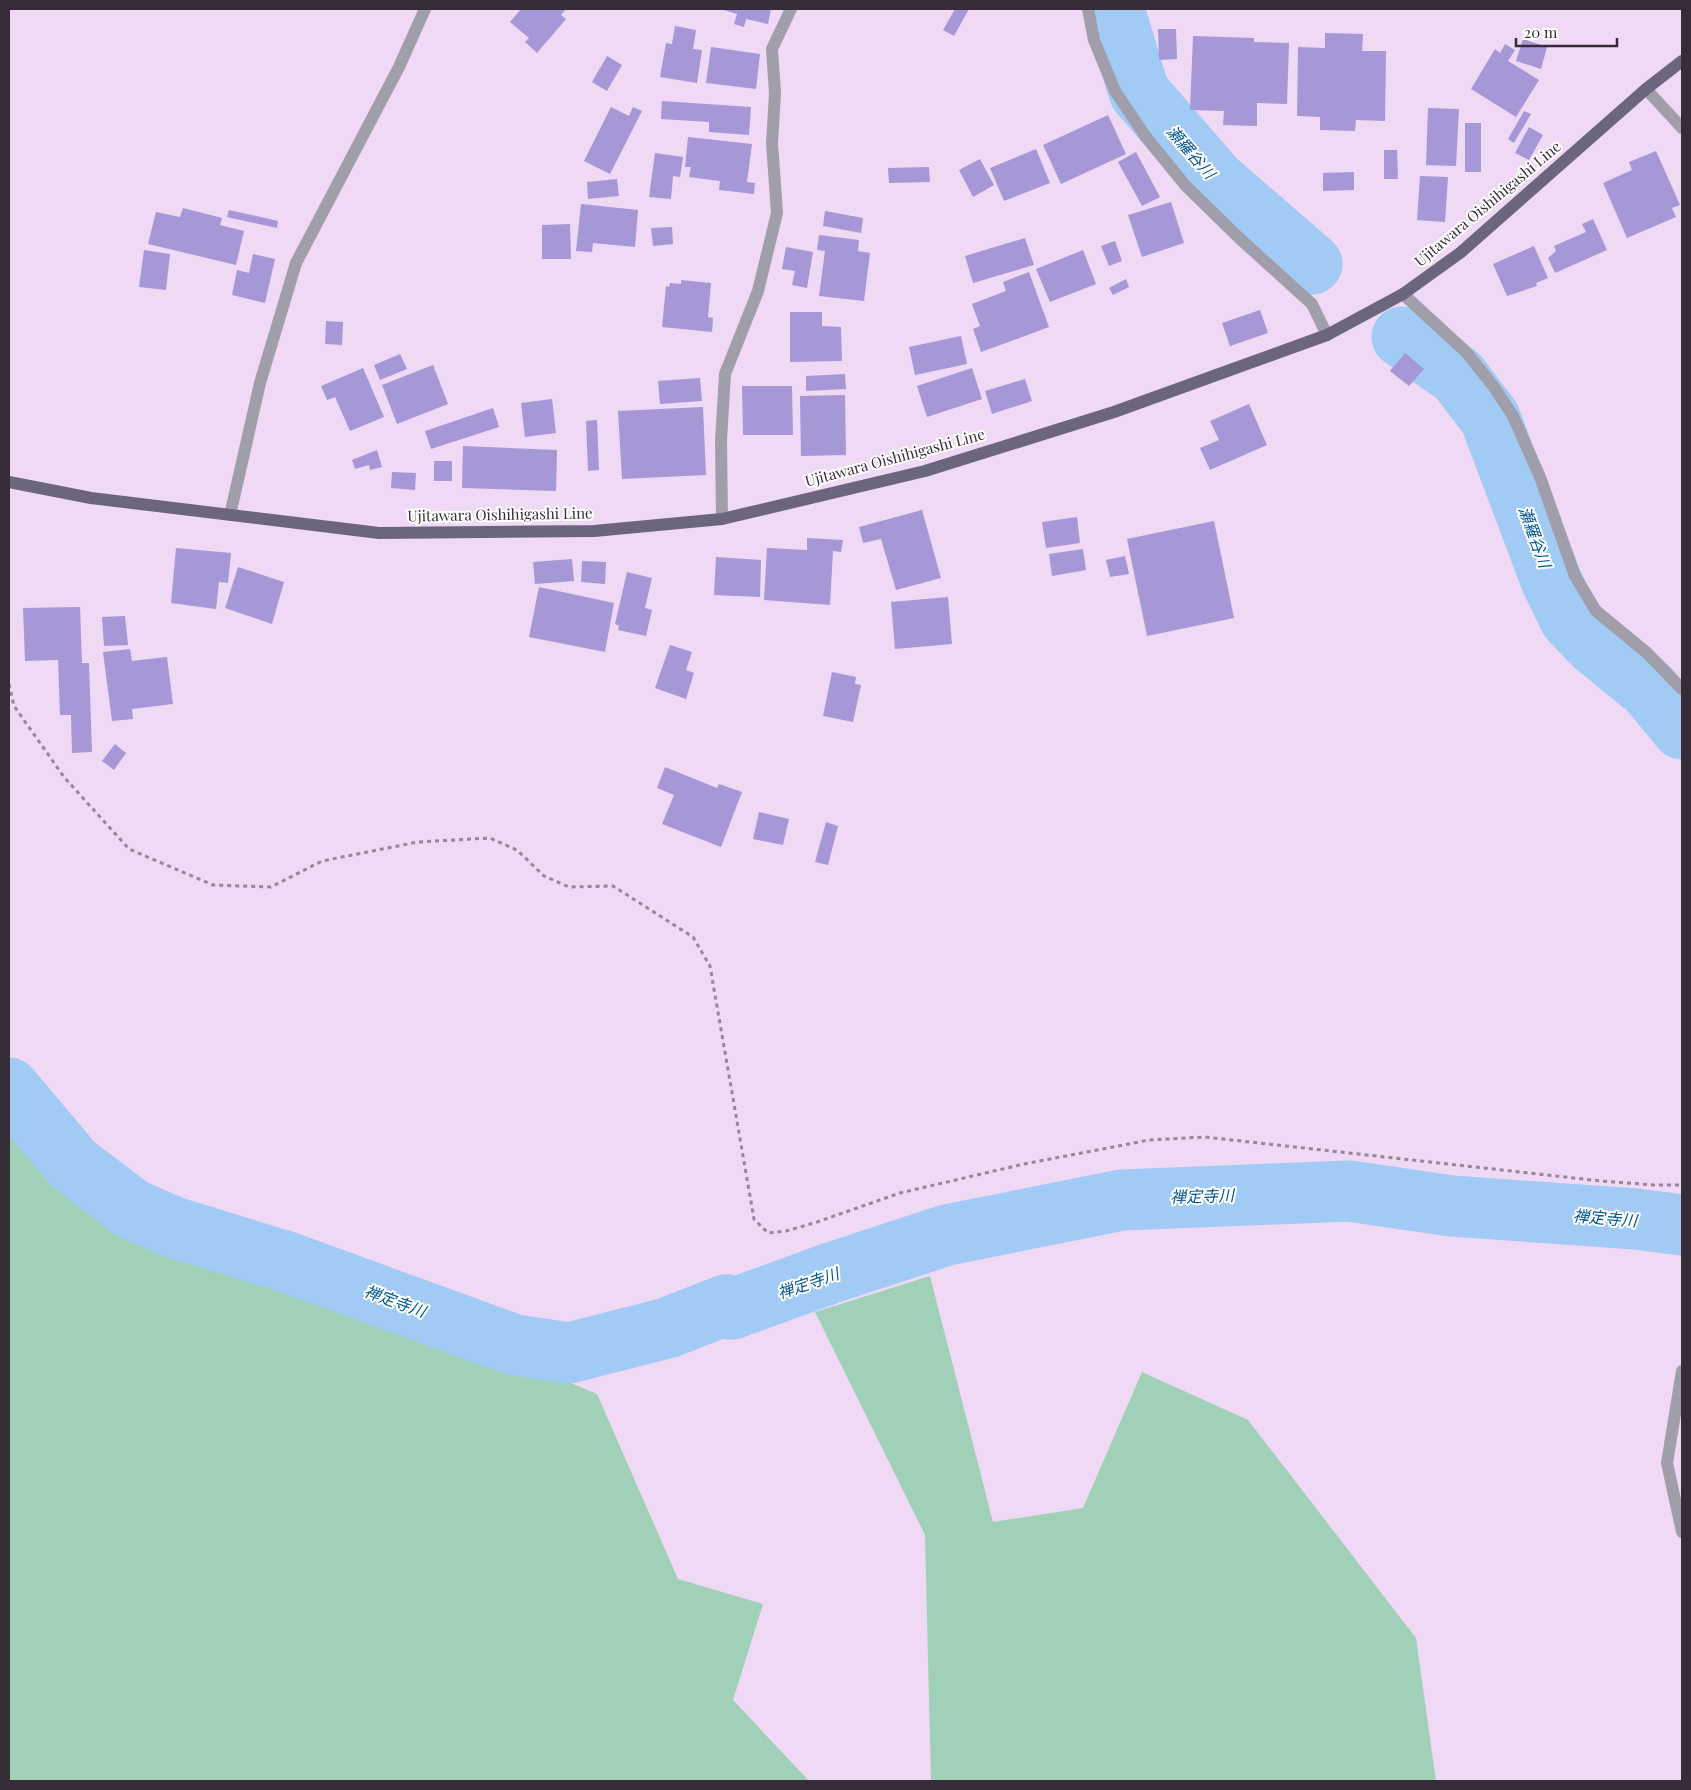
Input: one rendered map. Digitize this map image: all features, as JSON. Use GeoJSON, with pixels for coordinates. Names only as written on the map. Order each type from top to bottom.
{"type":"FeatureCollection","features":[{"type":"Feature","properties":{"kind":"main road","name":"Ujitawara Oishihigashi Line"},"geometry":{"type":"LineString","coordinates":[[9,482],[91,498],[379,533],[594,530],[722,519],[925,471],[1114,412],[1327,334],[1403,294],[1460,253],[1646,89],[1682,61]]}},
{"type":"Feature","properties":{"kind":"street"},"geometry":{"type":"LineString","coordinates":[[230,515],[260,383],[296,263],[399,67],[425,9]]}},
{"type":"Feature","properties":{"kind":"street"},"geometry":{"type":"LineString","coordinates":[[722,519],[721,440],[725,374],[758,291],[777,213],[772,143],[775,93],[772,49],[791,9]]}},
{"type":"Feature","properties":{"kind":"street"},"geometry":{"type":"LineString","coordinates":[[1088,9],[1094,40],[1115,91],[1146,137],[1184,185],[1312,304],[1327,334]]}},
{"type":"Feature","properties":{"kind":"street"},"geometry":{"type":"LineString","coordinates":[[1646,89],[1682,128]]}},
{"type":"Feature","properties":{"kind":"street"},"geometry":{"type":"LineString","coordinates":[[1403,294],[1466,352],[1494,386],[1514,416],[1540,477],[1575,576],[1596,611],[1646,652],[1682,689]]}},
{"type":"Feature","properties":{"kind":"street"},"geometry":{"type":"LineString","coordinates":[[1682,1371],[1667,1463],[1682,1532]]}},
{"type":"Feature","properties":{"kind":"path"},"geometry":{"type":"LineString","coordinates":[[9,684],[14,706],[64,777],[129,849],[212,885],[271,887],[322,861],[418,842],[490,838],[517,850],[544,876],[569,887],[613,886],[693,937],[710,966],[754,1220],[768,1232],[786,1231],[817,1222],[900,1193],[1024,1164],[1149,1140],[1205,1137],[1601,1181],[1682,1185]]}},
{"type":"Feature","properties":{"kind":"green space"},"geometry":{"type":"Polygon","coordinates":[[[9,1129],[29,1156],[597,1394],[678,1579],[763,1604],[733,1700],[809,1781],[9,1781],[9,1129]]]}},
{"type":"Feature","properties":{"kind":"green space"},"geometry":{"type":"Polygon","coordinates":[[[930,1276],[993,1522],[1083,1508],[1142,1372],[1248,1420],[1416,1638],[1436,1781],[931,1781],[925,1535],[815,1312],[930,1276]]]}},
{"type":"Feature","properties":{"kind":"building"},"geometry":{"type":"Polygon","coordinates":[[[521,9],[566,9],[561,15],[566,19],[537,53],[525,42],[529,38],[510,22],[521,9]]]}},
{"type":"Feature","properties":{"kind":"building"},"geometry":{"type":"Polygon","coordinates":[[[720,9],[771,9],[768,24],[746,19],[744,27],[734,24],[737,14],[720,9]]]}},
{"type":"Feature","properties":{"kind":"building"},"geometry":{"type":"Polygon","coordinates":[[[955,9],[969,9],[954,36],[943,30],[955,9]]]}},
{"type":"Feature","properties":{"kind":"building"},"geometry":{"type":"Polygon","coordinates":[[[675,26],[696,30],[693,49],[702,50],[697,83],[660,77],[666,43],[672,44],[675,26]]]}},
{"type":"Feature","properties":{"kind":"building"},"geometry":{"type":"Polygon","coordinates":[[[1158,29],[1176,29],[1177,59],[1159,60],[1158,29]]]}},
{"type":"Feature","properties":{"kind":"building"},"geometry":{"type":"Polygon","coordinates":[[[1325,33],[1363,34],[1362,51],[1386,51],[1385,121],[1356,120],[1355,131],[1320,130],[1320,117],[1297,116],[1298,47],[1325,48],[1325,33]]]}},
{"type":"Feature","properties":{"kind":"building"},"geometry":{"type":"Polygon","coordinates":[[[1193,36],[1254,38],[1254,42],[1289,43],[1287,104],[1257,103],[1257,126],[1223,125],[1224,111],[1190,110],[1193,36]]]}},
{"type":"Feature","properties":{"kind":"building"},"geometry":{"type":"Polygon","coordinates":[[[1523,39],[1547,47],[1541,69],[1516,61],[1523,39]]]}},
{"type":"Feature","properties":{"kind":"building"},"geometry":{"type":"Polygon","coordinates":[[[1505,44],[1515,50],[1508,61],[1539,80],[1516,117],[1471,89],[1495,49],[1500,53],[1505,44]]]}},
{"type":"Feature","properties":{"kind":"building"},"geometry":{"type":"Polygon","coordinates":[[[711,47],[760,54],[756,89],[706,83],[711,47]]]}},
{"type":"Feature","properties":{"kind":"building"},"geometry":{"type":"Polygon","coordinates":[[[607,56],[622,65],[607,91],[592,82],[607,56]]]}},
{"type":"Feature","properties":{"kind":"building"},"geometry":{"type":"Polygon","coordinates":[[[662,101],[751,107],[749,135],[709,132],[709,122],[661,119],[662,101]]]}},
{"type":"Feature","properties":{"kind":"building"},"geometry":{"type":"Polygon","coordinates":[[[611,107],[629,116],[633,107],[642,111],[610,174],[584,161],[611,107]]]}},
{"type":"Feature","properties":{"kind":"building"},"geometry":{"type":"Polygon","coordinates":[[[1428,108],[1459,109],[1456,166],[1426,165],[1428,108]]]}},
{"type":"Feature","properties":{"kind":"building"},"geometry":{"type":"Polygon","coordinates":[[[1524,111],[1531,114],[1514,143],[1508,139],[1524,111]]]}},
{"type":"Feature","properties":{"kind":"building"},"geometry":{"type":"Polygon","coordinates":[[[1108,115],[1126,154],[1061,184],[1043,145],[1108,115]]]}},
{"type":"Feature","properties":{"kind":"building"},"geometry":{"type":"Polygon","coordinates":[[[1465,123],[1481,123],[1481,172],[1465,172],[1465,123]]]}},
{"type":"Feature","properties":{"kind":"building"},"geometry":{"type":"Polygon","coordinates":[[[1529,127],[1543,135],[1529,160],[1515,153],[1529,127]]]}},
{"type":"Feature","properties":{"kind":"building"},"geometry":{"type":"Polygon","coordinates":[[[688,137],[752,144],[747,182],[755,183],[754,194],[719,190],[720,181],[689,177],[691,167],[685,167],[688,137]]]}},
{"type":"Feature","properties":{"kind":"building"},"geometry":{"type":"Polygon","coordinates":[[[1036,149],[1050,183],[1004,201],[990,168],[1036,149]]]}},
{"type":"Feature","properties":{"kind":"building"},"geometry":{"type":"Polygon","coordinates":[[[1384,150],[1397,150],[1398,179],[1384,179],[1384,150]]]}},
{"type":"Feature","properties":{"kind":"building"},"geometry":{"type":"Polygon","coordinates":[[[1656,151],[1680,205],[1672,208],[1676,217],[1627,238],[1603,183],[1632,170],[1629,162],[1656,151]]]}},
{"type":"Feature","properties":{"kind":"building"},"geometry":{"type":"Polygon","coordinates":[[[1136,152],[1160,197],[1142,206],[1118,162],[1136,152]]]}},
{"type":"Feature","properties":{"kind":"building"},"geometry":{"type":"Polygon","coordinates":[[[655,153],[683,157],[680,177],[673,176],[671,199],[649,197],[655,153]]]}},
{"type":"Feature","properties":{"kind":"building"},"geometry":{"type":"Polygon","coordinates":[[[980,159],[994,185],[973,197],[959,170],[980,159]]]}},
{"type":"Feature","properties":{"kind":"building"},"geometry":{"type":"Polygon","coordinates":[[[929,167],[930,182],[889,183],[888,168],[929,167]]]}},
{"type":"Feature","properties":{"kind":"building"},"geometry":{"type":"Polygon","coordinates":[[[1354,172],[1354,190],[1323,191],[1323,173],[1354,172]]]}},
{"type":"Feature","properties":{"kind":"building"},"geometry":{"type":"Polygon","coordinates":[[[1420,176],[1448,177],[1445,222],[1417,220],[1420,176]]]}},
{"type":"Feature","properties":{"kind":"building"},"geometry":{"type":"Polygon","coordinates":[[[617,179],[619,196],[588,199],[587,182],[617,179]]]}},
{"type":"Feature","properties":{"kind":"building"},"geometry":{"type":"Polygon","coordinates":[[[1171,202],[1184,243],[1142,257],[1128,215],[1171,202]]]}},
{"type":"Feature","properties":{"kind":"building"},"geometry":{"type":"Polygon","coordinates":[[[581,204],[638,210],[635,247],[593,243],[592,252],[576,251],[581,204]]]}},
{"type":"Feature","properties":{"kind":"building"},"geometry":{"type":"Polygon","coordinates":[[[183,208],[222,218],[220,225],[244,231],[236,265],[148,244],[156,212],[180,217],[183,208]]]}},
{"type":"Feature","properties":{"kind":"building"},"geometry":{"type":"Polygon","coordinates":[[[229,210],[278,221],[277,228],[227,217],[229,210]]]}},
{"type":"Feature","properties":{"kind":"building"},"geometry":{"type":"Polygon","coordinates":[[[825,211],[863,218],[861,233],[823,226],[825,211]]]}},
{"type":"Feature","properties":{"kind":"building"},"geometry":{"type":"Polygon","coordinates":[[[1593,219],[1607,250],[1555,273],[1548,258],[1556,251],[1554,246],[1586,232],[1582,224],[1593,219]]]}},
{"type":"Feature","properties":{"kind":"building"},"geometry":{"type":"Polygon","coordinates":[[[570,224],[571,259],[542,259],[542,225],[570,224]]]}},
{"type":"Feature","properties":{"kind":"building"},"geometry":{"type":"Polygon","coordinates":[[[672,227],[673,244],[653,246],[651,228],[672,227]]]}},
{"type":"Feature","properties":{"kind":"building"},"geometry":{"type":"Polygon","coordinates":[[[819,235],[859,240],[858,251],[870,253],[864,301],[819,296],[825,251],[817,250],[819,235]]]}},
{"type":"Feature","properties":{"kind":"building"},"geometry":{"type":"Polygon","coordinates":[[[1025,238],[1034,265],[973,283],[965,256],[1025,238]]]}},
{"type":"Feature","properties":{"kind":"building"},"geometry":{"type":"Polygon","coordinates":[[[1115,241],[1122,261],[1109,266],[1101,246],[1115,241]]]}},
{"type":"Feature","properties":{"kind":"building"},"geometry":{"type":"Polygon","coordinates":[[[1534,246],[1548,278],[1536,283],[1537,286],[1507,296],[1493,264],[1534,246]]]}},
{"type":"Feature","properties":{"kind":"building"},"geometry":{"type":"Polygon","coordinates":[[[786,247],[813,252],[807,288],[792,285],[795,271],[782,269],[786,247]]]}},
{"type":"Feature","properties":{"kind":"building"},"geometry":{"type":"Polygon","coordinates":[[[144,250],[170,254],[166,290],[139,287],[144,250]]]}},
{"type":"Feature","properties":{"kind":"building"},"geometry":{"type":"Polygon","coordinates":[[[1083,250],[1096,284],[1050,302],[1036,269],[1083,250]]]}},
{"type":"Feature","properties":{"kind":"building"},"geometry":{"type":"Polygon","coordinates":[[[253,254],[275,259],[265,303],[232,295],[237,270],[249,273],[253,254]]]}},
{"type":"Feature","properties":{"kind":"building"},"geometry":{"type":"Polygon","coordinates":[[[1029,272],[1049,327],[981,352],[973,329],[980,326],[972,304],[1006,291],[1003,282],[1029,272]]]}},
{"type":"Feature","properties":{"kind":"building"},"geometry":{"type":"Polygon","coordinates":[[[1126,279],[1129,287],[1113,295],[1109,288],[1126,279]]]}},
{"type":"Feature","properties":{"kind":"building"},"geometry":{"type":"Polygon","coordinates":[[[681,280],[711,283],[708,317],[713,318],[712,332],[662,327],[666,286],[669,287],[670,283],[681,284],[681,280]]]}},
{"type":"Feature","properties":{"kind":"building"},"geometry":{"type":"Polygon","coordinates":[[[1260,310],[1268,333],[1230,346],[1222,323],[1260,310]]]}},
{"type":"Feature","properties":{"kind":"building"},"geometry":{"type":"Polygon","coordinates":[[[790,312],[822,312],[822,326],[841,327],[842,361],[790,362],[790,312]]]}},
{"type":"Feature","properties":{"kind":"building"},"geometry":{"type":"Polygon","coordinates":[[[326,321],[343,322],[342,345],[325,344],[326,321]]]}},
{"type":"Feature","properties":{"kind":"building"},"geometry":{"type":"Polygon","coordinates":[[[961,336],[967,364],[915,375],[909,347],[961,336]]]}},
{"type":"Feature","properties":{"kind":"building"},"geometry":{"type":"Polygon","coordinates":[[[1405,353],[1424,369],[1409,386],[1390,371],[1405,353]]]}},
{"type":"Feature","properties":{"kind":"building"},"geometry":{"type":"Polygon","coordinates":[[[400,354],[407,369],[380,380],[374,365],[400,354]]]}},
{"type":"Feature","properties":{"kind":"building"},"geometry":{"type":"Polygon","coordinates":[[[433,365],[448,404],[397,424],[382,385],[433,365]]]}},
{"type":"Feature","properties":{"kind":"building"},"geometry":{"type":"Polygon","coordinates":[[[363,368],[384,417],[350,431],[335,397],[327,400],[321,386],[363,368]]]}},
{"type":"Feature","properties":{"kind":"building"},"geometry":{"type":"Polygon","coordinates":[[[972,368],[982,399],[927,417],[917,386],[972,368]]]}},
{"type":"Feature","properties":{"kind":"building"},"geometry":{"type":"Polygon","coordinates":[[[845,374],[846,389],[806,391],[806,376],[845,374]]]}},
{"type":"Feature","properties":{"kind":"building"},"geometry":{"type":"Polygon","coordinates":[[[700,378],[702,401],[660,404],[658,381],[700,378]]]}},
{"type":"Feature","properties":{"kind":"building"},"geometry":{"type":"Polygon","coordinates":[[[1025,379],[1032,401],[992,414],[985,391],[1025,379]]]}},
{"type":"Feature","properties":{"kind":"building"},"geometry":{"type":"Polygon","coordinates":[[[742,386],[792,386],[793,435],[743,435],[742,386]]]}},
{"type":"Feature","properties":{"kind":"building"},"geometry":{"type":"Polygon","coordinates":[[[845,395],[846,455],[801,456],[800,396],[845,395]]]}},
{"type":"Feature","properties":{"kind":"building"},"geometry":{"type":"Polygon","coordinates":[[[552,399],[556,433],[525,437],[521,403],[552,399]]]}},
{"type":"Feature","properties":{"kind":"building"},"geometry":{"type":"Polygon","coordinates":[[[1249,404],[1267,445],[1210,470],[1200,448],[1219,440],[1210,421],[1249,404]]]}},
{"type":"Feature","properties":{"kind":"building"},"geometry":{"type":"Polygon","coordinates":[[[703,407],[706,475],[622,479],[618,411],[703,407]]]}},
{"type":"Feature","properties":{"kind":"building"},"geometry":{"type":"Polygon","coordinates":[[[493,408],[499,427],[431,449],[425,431],[493,408]]]}},
{"type":"Feature","properties":{"kind":"building"},"geometry":{"type":"Polygon","coordinates":[[[597,420],[599,470],[588,471],[586,421],[597,420]]]}},
{"type":"Feature","properties":{"kind":"building"},"geometry":{"type":"Polygon","coordinates":[[[463,446],[557,450],[556,491],[462,488],[463,446]]]}},
{"type":"Feature","properties":{"kind":"building"},"geometry":{"type":"Polygon","coordinates":[[[377,450],[382,467],[370,470],[369,465],[355,469],[352,460],[377,450]]]}},
{"type":"Feature","properties":{"kind":"building"},"geometry":{"type":"Polygon","coordinates":[[[434,461],[452,461],[452,481],[434,481],[434,461]]]}},
{"type":"Feature","properties":{"kind":"building"},"geometry":{"type":"Polygon","coordinates":[[[392,472],[416,473],[415,490],[391,488],[392,472]]]}},
{"type":"Feature","properties":{"kind":"building"},"geometry":{"type":"Polygon","coordinates":[[[922,510],[941,578],[896,590],[881,539],[863,543],[859,527],[922,510]]]}},
{"type":"Feature","properties":{"kind":"building"},"geometry":{"type":"Polygon","coordinates":[[[1077,517],[1080,543],[1046,548],[1042,522],[1077,517]]]}},
{"type":"Feature","properties":{"kind":"building"},"geometry":{"type":"Polygon","coordinates":[[[1214,521],[1234,618],[1147,636],[1127,539],[1214,521]]]}},
{"type":"Feature","properties":{"kind":"building"},"geometry":{"type":"Polygon","coordinates":[[[807,538],[843,540],[841,552],[833,551],[830,605],[764,600],[767,548],[807,550],[807,538]]]}},
{"type":"Feature","properties":{"kind":"building"},"geometry":{"type":"Polygon","coordinates":[[[176,548],[231,553],[228,583],[219,582],[216,609],[171,603],[176,548]]]}},
{"type":"Feature","properties":{"kind":"building"},"geometry":{"type":"Polygon","coordinates":[[[1083,549],[1086,570],[1052,576],[1049,554],[1083,549]]]}},
{"type":"Feature","properties":{"kind":"building"},"geometry":{"type":"Polygon","coordinates":[[[1125,556],[1129,574],[1110,577],[1106,560],[1125,556]]]}},
{"type":"Feature","properties":{"kind":"building"},"geometry":{"type":"Polygon","coordinates":[[[716,557],[761,560],[760,597],[714,595],[716,557]]]}},
{"type":"Feature","properties":{"kind":"building"},"geometry":{"type":"Polygon","coordinates":[[[572,559],[574,581],[535,584],[533,562],[572,559]]]}},
{"type":"Feature","properties":{"kind":"building"},"geometry":{"type":"Polygon","coordinates":[[[582,561],[606,562],[605,584],[581,582],[582,561]]]}},
{"type":"Feature","properties":{"kind":"building"},"geometry":{"type":"Polygon","coordinates":[[[238,567],[284,582],[272,624],[225,608],[238,567]]]}},
{"type":"Feature","properties":{"kind":"building"},"geometry":{"type":"Polygon","coordinates":[[[627,572],[652,578],[645,608],[652,610],[646,636],[618,630],[619,626],[615,624],[627,572]]]}},
{"type":"Feature","properties":{"kind":"building"},"geometry":{"type":"Polygon","coordinates":[[[539,587],[614,603],[605,652],[529,637],[539,587]]]}},
{"type":"Feature","properties":{"kind":"building"},"geometry":{"type":"Polygon","coordinates":[[[948,597],[952,644],[895,649],[891,602],[948,597]]]}},
{"type":"Feature","properties":{"kind":"building"},"geometry":{"type":"Polygon","coordinates":[[[80,607],[82,663],[89,663],[92,752],[72,753],[71,715],[60,715],[58,660],[25,661],[23,608],[80,607]]]}},
{"type":"Feature","properties":{"kind":"building"},"geometry":{"type":"Polygon","coordinates":[[[125,616],[128,645],[104,646],[102,617],[125,616]]]}},
{"type":"Feature","properties":{"kind":"building"},"geometry":{"type":"Polygon","coordinates":[[[670,645],[692,652],[686,670],[694,673],[686,699],[655,688],[670,645]]]}},
{"type":"Feature","properties":{"kind":"building"},"geometry":{"type":"Polygon","coordinates":[[[130,649],[132,661],[167,657],[173,704],[132,709],[133,719],[112,721],[103,652],[130,649]]]}},
{"type":"Feature","properties":{"kind":"building"},"geometry":{"type":"Polygon","coordinates":[[[832,672],[856,677],[855,684],[861,685],[853,722],[823,716],[832,672]]]}},
{"type":"Feature","properties":{"kind":"building"},"geometry":{"type":"Polygon","coordinates":[[[115,744],[126,753],[114,770],[102,761],[115,744]]]}},
{"type":"Feature","properties":{"kind":"building"},"geometry":{"type":"Polygon","coordinates":[[[665,767],[717,788],[719,784],[742,792],[721,847],[662,824],[674,795],[657,788],[665,767]]]}},
{"type":"Feature","properties":{"kind":"building"},"geometry":{"type":"Polygon","coordinates":[[[759,812],[789,819],[783,845],[753,839],[759,812]]]}},
{"type":"Feature","properties":{"kind":"building"},"geometry":{"type":"Polygon","coordinates":[[[826,822],[838,826],[828,865],[815,862],[826,822]]]}},
{"type":"Feature","properties":{"kind":"waterway","name":"瀬羅谷川"},"geometry":{"type":"LineString","coordinates":[[1114,9],[1139,92],[1215,180],[1312,264]]}},
{"type":"Feature","properties":{"kind":"waterway","name":"瀬羅谷川"},"geometry":{"type":"LineString","coordinates":[[1402,337],[1458,376],[1490,418],[1551,580],[1570,619],[1595,645],[1649,689],[1682,729]]}},
{"type":"Feature","properties":{"kind":"waterway","name":"禅定寺川"},"geometry":{"type":"LineString","coordinates":[[9,1088],[73,1164],[132,1209],[173,1227],[287,1262],[515,1345],[569,1353],[667,1328],[726,1305],[732,1309],[831,1273],[947,1235],[1122,1200],[1349,1191],[1452,1206],[1636,1219],[1682,1225]]}}]}
